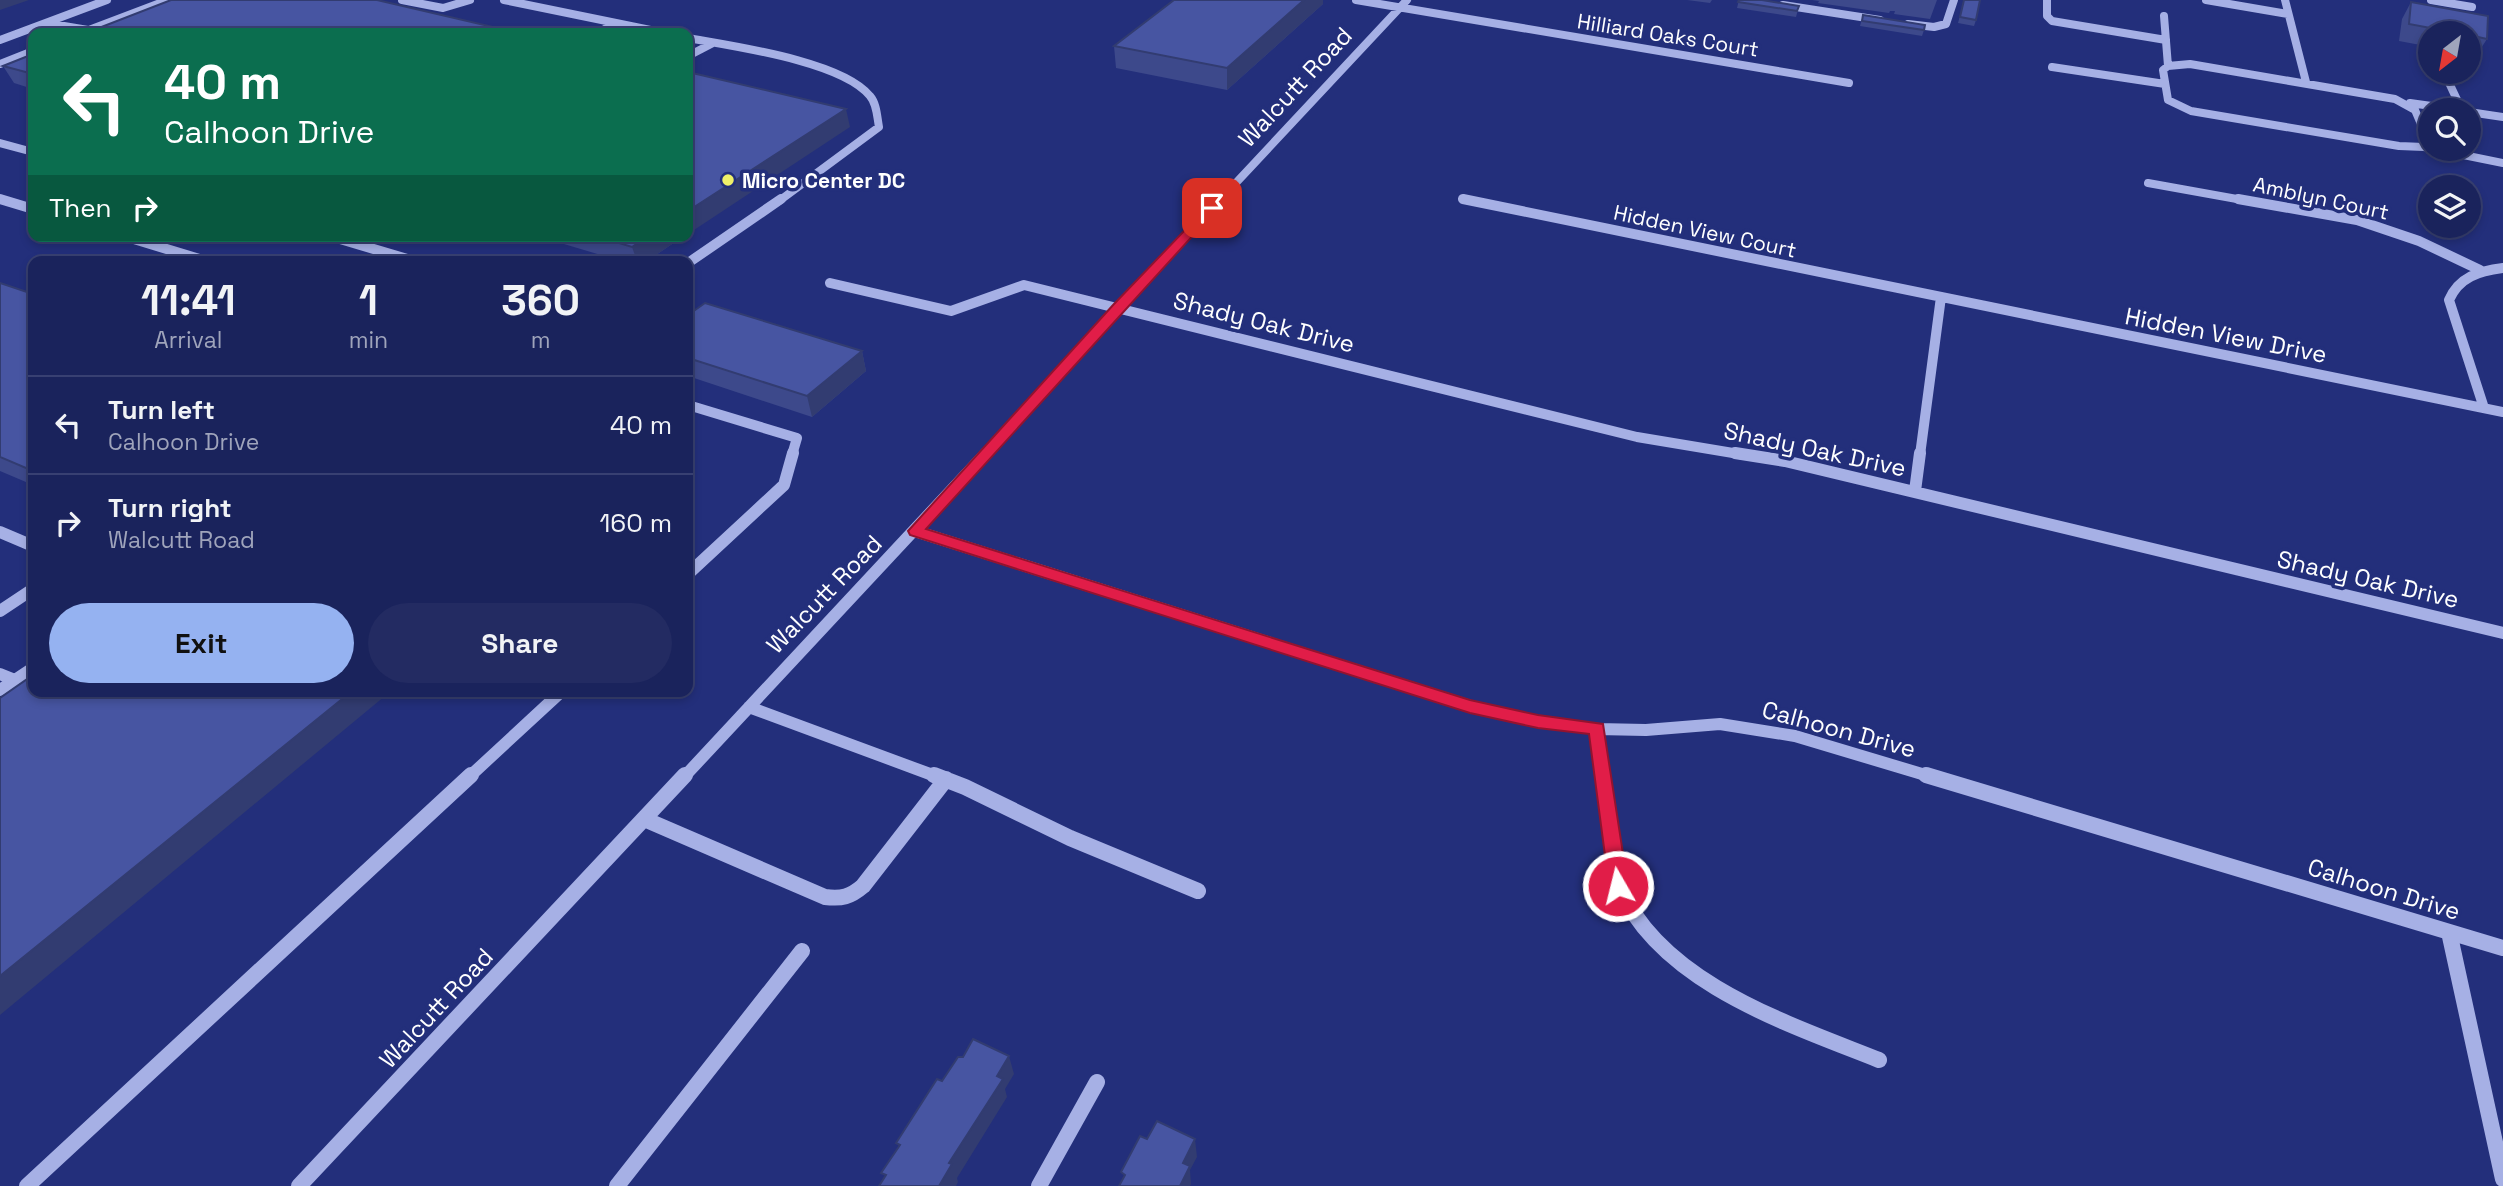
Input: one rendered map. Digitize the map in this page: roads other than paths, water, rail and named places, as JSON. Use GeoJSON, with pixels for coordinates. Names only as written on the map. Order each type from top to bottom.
{"type":"FeatureCollection","features":[{"type":"Feature","properties":{"kind":"street"},"geometry":{"type":"LineString","coordinates":[[32,28],[107,0]]}},
{"type":"Feature","properties":{"kind":"street"},"geometry":{"type":"LineString","coordinates":[[94,28],[168,0]]}},
{"type":"Feature","properties":{"kind":"street"},"geometry":{"type":"LineString","coordinates":[[402,0],[443,9],[470,0]]}},
{"type":"Feature","properties":{"kind":"street"},"geometry":{"type":"LineString","coordinates":[[505,0],[640,28]]}},
{"type":"Feature","properties":{"kind":"street","name":"Hilliard Oaks Court"},"geometry":{"type":"LineString","coordinates":[[1356,0],[1849,82]]}},
{"type":"Feature","properties":{"kind":"street","name":"Walcutt Road"},"geometry":{"type":"LineString","coordinates":[[299,1186],[915,531],[1119,307],[1407,0]]}},
{"type":"Feature","properties":{"kind":"street"},"geometry":{"type":"LineString","coordinates":[[1775,4],[1919,26],[1942,26],[1950,18],[1954,0]]}},
{"type":"Feature","properties":{"kind":"street"},"geometry":{"type":"LineString","coordinates":[[2047,0],[2047,16],[2063,25],[2166,40]]}},
{"type":"Feature","properties":{"kind":"street"},"geometry":{"type":"LineString","coordinates":[[2207,0],[2288,14]]}},
{"type":"Feature","properties":{"kind":"street"},"geometry":{"type":"LineString","coordinates":[[2285,0],[2306,82]]}},
{"type":"Feature","properties":{"kind":"street"},"geometry":{"type":"LineString","coordinates":[[2431,0],[2472,7]]}},
{"type":"Feature","properties":{"kind":"street"},"geometry":{"type":"LineString","coordinates":[[2164,16],[2168,66]]}},
{"type":"Feature","properties":{"kind":"street"},"geometry":{"type":"LineString","coordinates":[[45,23],[67,28]]}},
{"type":"Feature","properties":{"kind":"street"},"geometry":{"type":"LineString","coordinates":[[606,28],[615,23]]}},
{"type":"Feature","properties":{"kind":"street"},"geometry":{"type":"LineString","coordinates":[[0,40],[28,29]]}},
{"type":"Feature","properties":{"kind":"street"},"geometry":{"type":"LineString","coordinates":[[693,39],[812,66],[852,79],[871,97],[879,127],[776,203],[693,259]]}},
{"type":"Feature","properties":{"kind":"street"},"geometry":{"type":"LineString","coordinates":[[693,53],[713,43]]}},
{"type":"Feature","properties":{"kind":"street"},"geometry":{"type":"LineString","coordinates":[[0,64],[28,53]]}},
{"type":"Feature","properties":{"kind":"street"},"geometry":{"type":"LineString","coordinates":[[2418,104],[2383,95],[2190,64],[2168,66],[2162,70],[2168,100],[2191,111],[2399,146],[2418,147]]}},
{"type":"Feature","properties":{"kind":"street"},"geometry":{"type":"LineString","coordinates":[[2052,67],[2165,84]]}},
{"type":"Feature","properties":{"kind":"street"},"geometry":{"type":"LineString","coordinates":[[2410,103],[2418,111]]}},
{"type":"Feature","properties":{"kind":"street"},"geometry":{"type":"LineString","coordinates":[[2481,114],[2503,117]]}},
{"type":"Feature","properties":{"kind":"street"},"geometry":{"type":"LineString","coordinates":[[0,143],[28,151]]}},
{"type":"Feature","properties":{"kind":"street"},"geometry":{"type":"LineString","coordinates":[[2481,159],[2503,163]]}},
{"type":"Feature","properties":{"kind":"street","name":"Amblyn Court"},"geometry":{"type":"LineString","coordinates":[[2148,183],[2357,220],[2419,241],[2480,270]]}},
{"type":"Feature","properties":{"kind":"street"},"geometry":{"type":"LineString","coordinates":[[0,199],[28,207]]}},
{"type":"Feature","properties":{"kind":"street","name":"Hidden View Court"},"geometry":{"type":"LineString","coordinates":[[1463,199],[1941,298]]}},
{"type":"Feature","properties":{"kind":"street"},"geometry":{"type":"LineString","coordinates":[[144,242],[190,256]]}},
{"type":"Feature","properties":{"kind":"street"},"geometry":{"type":"LineString","coordinates":[[350,242],[397,256]]}},
{"type":"Feature","properties":{"kind":"street"},"geometry":{"type":"LineString","coordinates":[[2483,408],[2449,300],[2453,288],[2480,270],[2503,268]]}},
{"type":"Feature","properties":{"kind":"street","name":"Shady Oak Drive"},"geometry":{"type":"LineString","coordinates":[[830,283],[951,311],[1024,285],[1577,423],[1637,437],[1785,461],[2503,633]]}},
{"type":"Feature","properties":{"kind":"street"},"geometry":{"type":"LineString","coordinates":[[1915,491],[1941,298]]}},
{"type":"Feature","properties":{"kind":"street","name":"Hidden View Drive"},"geometry":{"type":"LineString","coordinates":[[1941,298],[2503,412]]}},
{"type":"Feature","properties":{"kind":"street"},"geometry":{"type":"LineString","coordinates":[[693,407],[797,438],[784,485],[693,569]]}},
{"type":"Feature","properties":{"kind":"street"},"geometry":{"type":"LineString","coordinates":[[0,531],[28,544]]}},
{"type":"Feature","properties":{"kind":"street","name":"Calhoon Drive"},"geometry":{"type":"LineString","coordinates":[[915,531],[1470,706],[1538,721],[1597,729],[1646,730],[1720,724],[1795,736],[2503,948]]}},
{"type":"Feature","properties":{"kind":"street"},"geometry":{"type":"LineString","coordinates":[[0,611],[28,592]]}},
{"type":"Feature","properties":{"kind":"street"},"geometry":{"type":"LineString","coordinates":[[0,691],[28,671]]}},
{"type":"Feature","properties":{"kind":"street"},"geometry":{"type":"LineString","coordinates":[[0,674],[15,680]]}},
{"type":"Feature","properties":{"kind":"street"},"geometry":{"type":"LineString","coordinates":[[27,1186],[556,697]]}},
{"type":"Feature","properties":{"kind":"street"},"geometry":{"type":"LineString","coordinates":[[749,707],[946,779],[1070,838],[1198,891]]}},
{"type":"Feature","properties":{"kind":"street"},"geometry":{"type":"LineString","coordinates":[[1597,729],[1618,886],[1643,928],[1674,959],[1718,987],[1773,1015],[1879,1060]]}},
{"type":"Feature","properties":{"kind":"street"},"geometry":{"type":"LineString","coordinates":[[644,819],[803,889],[840,899],[853,895],[863,886],[946,779]]}},
{"type":"Feature","properties":{"kind":"street"},"geometry":{"type":"LineString","coordinates":[[2449,932],[2503,1179]]}},
{"type":"Feature","properties":{"kind":"street"},"geometry":{"type":"LineString","coordinates":[[617,1186],[802,951]]}},
{"type":"Feature","properties":{"kind":"street"},"geometry":{"type":"LineString","coordinates":[[1039,1186],[1097,1082]]}},
{"type":"Feature","properties":{"kind":"place","name":"Micro Center DC"},"geometry":{"type":"Point","coordinates":[728,180]}}]}
